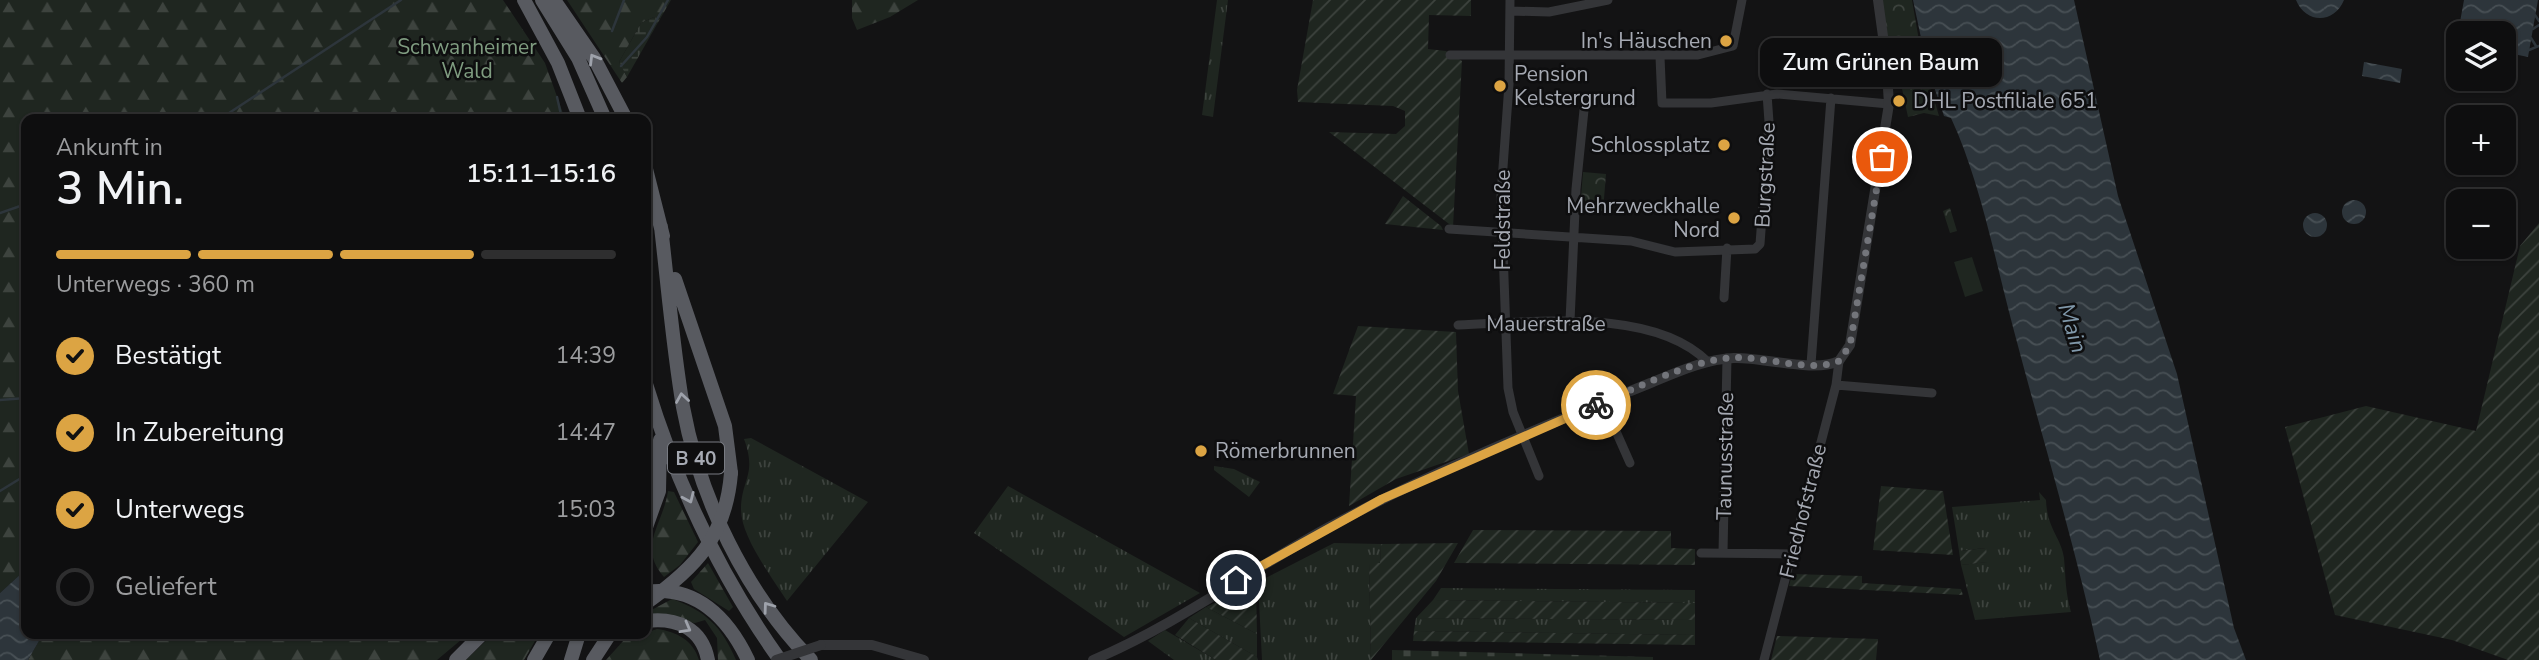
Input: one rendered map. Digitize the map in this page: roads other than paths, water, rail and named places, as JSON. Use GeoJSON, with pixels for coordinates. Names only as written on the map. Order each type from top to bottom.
{"type":"FeatureCollection","features":[{"type":"Feature","properties":{"kind":"highway"},"geometry":{"type":"LineString","coordinates":[[524,0],[558,63],[578,114]]}},
{"type":"Feature","properties":{"kind":"highway"},"geometry":{"type":"LineString","coordinates":[[542,0],[578,58],[603,114]]}},
{"type":"Feature","properties":{"kind":"highway"},"geometry":{"type":"LineString","coordinates":[[554,0],[594,58],[623,114]]}},
{"type":"Feature","properties":{"kind":"highway","name":"B 40"},"geometry":{"type":"LineString","coordinates":[[651,188],[661,227],[683,407],[709,499],[754,587],[811,660]]}},
{"type":"Feature","properties":{"kind":"highway"},"geometry":{"type":"LineString","coordinates":[[651,599],[683,575],[709,545],[724,510],[731,473],[724,426],[694,343],[661,227]]}},
{"type":"Feature","properties":{"kind":"highway"},"geometry":{"type":"LineString","coordinates":[[651,401],[659,428],[661,482],[651,512]]}},
{"type":"Feature","properties":{"kind":"highway","name":"B 40"},"geometry":{"type":"LineString","coordinates":[[659,428],[707,538],[778,660]]}},
{"type":"Feature","properties":{"kind":"highway"},"geometry":{"type":"LineString","coordinates":[[651,592],[673,592],[702,602],[728,625],[748,660]]}},
{"type":"Feature","properties":{"kind":"highway"},"geometry":{"type":"LineString","coordinates":[[651,621],[667,620],[689,628],[703,641],[708,660]]}},
{"type":"Feature","properties":{"kind":"highway"},"geometry":{"type":"LineString","coordinates":[[456,660],[477,639]]}},
{"type":"Feature","properties":{"kind":"highway"},"geometry":{"type":"LineString","coordinates":[[534,660],[546,639]]}},
{"type":"Feature","properties":{"kind":"highway"},"geometry":{"type":"LineString","coordinates":[[573,655],[582,639]]}},
{"type":"Feature","properties":{"kind":"highway"},"geometry":{"type":"LineString","coordinates":[[596,654],[606,639]]}},
{"type":"Feature","properties":{"kind":"highway"},"geometry":{"type":"LineString","coordinates":[[596,654],[612,639]]}},
{"type":"Feature","properties":{"kind":"street","name":"Feldstraße"},"geometry":{"type":"LineString","coordinates":[[1510,0],[1510,57],[1501,195],[1507,388],[1522,438],[1539,476]]}},
{"type":"Feature","properties":{"kind":"street"},"geometry":{"type":"LineString","coordinates":[[1510,11],[1549,12],[1608,0]]}},
{"type":"Feature","properties":{"kind":"street"},"geometry":{"type":"LineString","coordinates":[[1450,55],[1698,55],[1731,47],[1742,0]]}},
{"type":"Feature","properties":{"kind":"street"},"geometry":{"type":"LineString","coordinates":[[1093,660],[1133,641],[1293,547],[1382,499],[1603,402],[1708,362],[1727,358],[1811,364],[1839,361],[1850,345],[1889,104],[1878,0]]}},
{"type":"Feature","properties":{"kind":"street"},"geometry":{"type":"LineString","coordinates":[[1660,57],[1662,103],[1711,103],[1766,94],[1889,104]]}},
{"type":"Feature","properties":{"kind":"street","name":"Burgstraße"},"geometry":{"type":"LineString","coordinates":[[1449,229],[1640,242],[1675,252],[1705,253],[1727,248],[1755,249],[1760,244],[1769,122],[1766,94]]}},
{"type":"Feature","properties":{"kind":"street"},"geometry":{"type":"LineString","coordinates":[[1811,364],[1830,98]]}},
{"type":"Feature","properties":{"kind":"street"},"geometry":{"type":"LineString","coordinates":[[1570,321],[1573,236],[1584,110]]}},
{"type":"Feature","properties":{"kind":"street"},"geometry":{"type":"LineString","coordinates":[[1724,298],[1727,248]]}},
{"type":"Feature","properties":{"kind":"street","name":"Mauerstraße"},"geometry":{"type":"LineString","coordinates":[[1458,325],[1606,321],[1685,343],[1708,362]]}},
{"type":"Feature","properties":{"kind":"street","name":"Taunusstraße"},"geometry":{"type":"LineString","coordinates":[[1723,553],[1727,358]]}},
{"type":"Feature","properties":{"kind":"street","name":"Friedhofstraße"},"geometry":{"type":"LineString","coordinates":[[1764,660],[1836,386],[1839,361]]}},
{"type":"Feature","properties":{"kind":"street"},"geometry":{"type":"LineString","coordinates":[[1836,386],[1932,393]]}},
{"type":"Feature","properties":{"kind":"street"},"geometry":{"type":"LineString","coordinates":[[1603,402],[1630,463]]}},
{"type":"Feature","properties":{"kind":"street"},"geometry":{"type":"LineString","coordinates":[[1701,553],[1792,554]]}},
{"type":"Feature","properties":{"kind":"street"},"geometry":{"type":"LineString","coordinates":[[778,660],[821,645],[872,645],[924,660]]}},
{"type":"Feature","properties":{"kind":"water","name":"Main"},"geometry":{"type":"Polygon","coordinates":[[[1913,0],[2074,0],[2118,196],[2177,374],[2234,628],[2246,660],[2100,660],[1987,223],[1971,168],[1951,118],[1944,116],[1927,66],[1913,0]]]}},
{"type":"Feature","properties":{"kind":"water"},"geometry":{"type":"Polygon","coordinates":[[[2296,0],[2344,0],[2334,13],[2320,18],[2306,13],[2296,0]]]}},
{"type":"Feature","properties":{"kind":"water"},"geometry":{"type":"Polygon","coordinates":[[[2464,0],[2538,0],[2528,57],[2516,54],[2516,21],[2460,21],[2464,0]]]}},
{"type":"Feature","properties":{"kind":"water"},"geometry":{"type":"Polygon","coordinates":[[[2364,62],[2402,69],[2400,83],[2362,76],[2364,62]]]}},
{"type":"Feature","properties":{"kind":"water"},"geometry":{"type":"Polygon","coordinates":[[[2354,200],[2363,203],[2366,212],[2363,221],[2354,224],[2345,221],[2342,212],[2345,203],[2354,200]]]}},
{"type":"Feature","properties":{"kind":"water"},"geometry":{"type":"Polygon","coordinates":[[[2315,213],[2324,216],[2327,225],[2324,234],[2315,237],[2306,234],[2303,225],[2306,216],[2315,213]]]}},
{"type":"Feature","properties":{"kind":"water"},"geometry":{"type":"Polygon","coordinates":[[[21,574],[21,639],[40,639],[28,660],[0,660],[0,593],[21,574]]]}},
{"type":"Feature","properties":{"kind":"waterway"},"geometry":{"type":"LineString","coordinates":[[228,114],[401,0]]}},
{"type":"Feature","properties":{"kind":"waterway"},"geometry":{"type":"LineString","coordinates":[[612,31],[624,0]]}},
{"type":"Feature","properties":{"kind":"waterway"},"geometry":{"type":"LineString","coordinates":[[621,66],[647,37],[668,0]]}},
{"type":"Feature","properties":{"kind":"waterway"},"geometry":{"type":"LineString","coordinates":[[2535,15],[2539,21]]}},
{"type":"Feature","properties":{"kind":"waterway"},"geometry":{"type":"LineString","coordinates":[[2533,29],[2539,25]]}},
{"type":"Feature","properties":{"kind":"waterway"},"geometry":{"type":"LineString","coordinates":[[2531,38],[2536,46]]}},
{"type":"Feature","properties":{"kind":"waterway"},"geometry":{"type":"LineString","coordinates":[[2529,50],[2539,46]]}},
{"type":"Feature","properties":{"kind":"waterway"},"geometry":{"type":"LineString","coordinates":[[557,97],[561,114]]}},
{"type":"Feature","properties":{"kind":"waterway"},"geometry":{"type":"LineString","coordinates":[[0,213],[21,206]]}},
{"type":"Feature","properties":{"kind":"waterway"},"geometry":{"type":"LineString","coordinates":[[0,400],[21,398]]}},
{"type":"Feature","properties":{"kind":"waterway"},"geometry":{"type":"LineString","coordinates":[[0,491],[21,478]]}},
{"type":"Feature","properties":{"kind":"place","name":"In's Häuschen"},"geometry":{"type":"Point","coordinates":[1726,41]}},
{"type":"Feature","properties":{"kind":"place","name":"Pension Kelstergrund"},"geometry":{"type":"Point","coordinates":[1500,86]}},
{"type":"Feature","properties":{"kind":"place","name":"DHL Postfiliale 651"},"geometry":{"type":"Point","coordinates":[1899,101]}},
{"type":"Feature","properties":{"kind":"place","name":"Schlossplatz"},"geometry":{"type":"Point","coordinates":[1724,145]}},
{"type":"Feature","properties":{"kind":"place","name":"Zum Grünen Baum"},"geometry":{"type":"Point","coordinates":[1882,157]}},
{"type":"Feature","properties":{"kind":"place","name":"Mehrzweckhalle Nord"},"geometry":{"type":"Point","coordinates":[1734,218]}},
{"type":"Feature","properties":{"kind":"place","name":"Römerbrunnen"},"geometry":{"type":"Point","coordinates":[1201,451]}},
{"type":"Feature","properties":{"kind":"park label","name":"Schwanheimer Wald"},"geometry":{"type":"Point","coordinates":[467,59]}}]}
